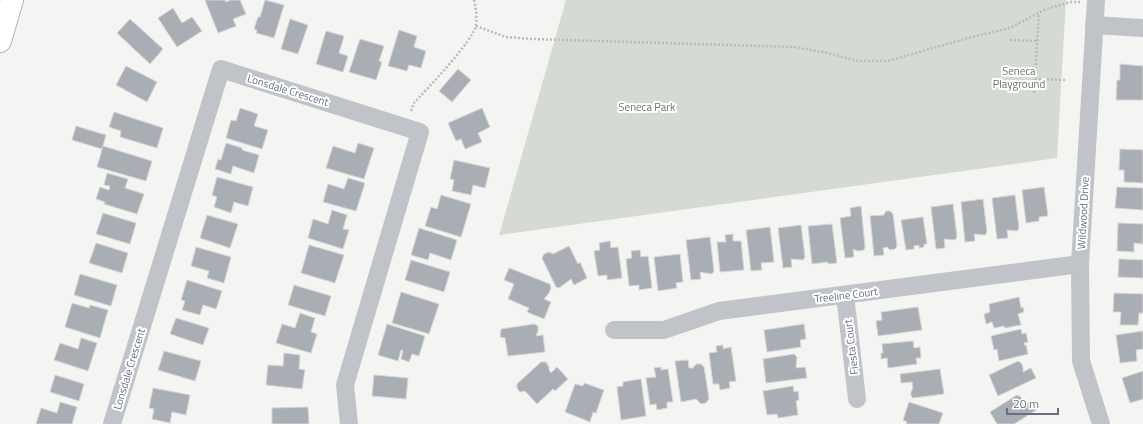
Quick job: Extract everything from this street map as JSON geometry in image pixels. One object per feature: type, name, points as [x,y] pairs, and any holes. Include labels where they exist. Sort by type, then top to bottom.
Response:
[{"type":"highway","points":[[0,41],[12,0]]},
{"type":"street","name":"Wildwood Drive","points":[[1096,0],[1080,264],[1081,361],[1101,424]]},
{"type":"street","points":[[1094,25],[1143,28]]},
{"type":"street","name":"Lonsdale Crescent","points":[[112,424],[221,69],[420,132],[345,385],[349,424]]},
{"type":"street","name":"Treeline Court","points":[[614,330],[664,330],[719,311],[1080,264]]},
{"type":"street","name":"Fiesta Court","points":[[845,295],[857,399]]},
{"type":"path","points":[[414,103],[468,42],[476,26],[474,0]]},
{"type":"path","points":[[476,26],[506,37],[794,47],[828,53],[858,61],[888,61],[968,38],[1010,28],[1046,9],[1071,2]]},
{"type":"path","points":[[1034,93],[1040,13]]},
{"type":"path","points":[[1010,40],[1038,41]]},
{"type":"path","points":[[1035,79],[1067,80]]},
{"type":"green space","name":"Seneca Park","points":[[566,0],[1066,0],[1057,158],[499,235]]},
{"type":"building","points":[[205,0],[225,0],[226,2],[231,0],[240,0],[246,14],[233,19],[236,26],[218,33]]},
{"type":"building","points":[[265,0],[284,5],[274,38],[256,33],[257,30],[254,29],[258,17],[260,17]]},
{"type":"building","points":[[173,8],[182,23],[192,17],[202,31],[177,47],[158,18]]},
{"type":"building","points":[[130,19],[163,49],[150,64],[117,33]]},
{"type":"building","points":[[290,19],[308,25],[298,54],[281,49]]},
{"type":"building","points":[[399,30],[417,36],[414,47],[426,51],[421,68],[409,65],[407,71],[388,66]]},
{"type":"building","points":[[326,31],[344,36],[339,53],[348,56],[343,72],[316,64]]},
{"type":"building","points":[[360,39],[384,46],[379,61],[382,62],[376,80],[349,72]]},
{"type":"building","points":[[1120,64],[1143,66],[1143,100],[1116,100],[1117,80],[1120,80]]},
{"type":"building","points":[[126,66],[157,82],[147,102],[116,85]]},
{"type":"building","points":[[458,69],[471,80],[452,102],[439,91]]},
{"type":"building","points":[[240,108],[258,114],[254,126],[268,130],[262,149],[226,138],[231,120],[236,121]]},
{"type":"building","points":[[482,108],[490,127],[478,133],[482,142],[465,149],[461,139],[456,141],[448,123]]},
{"type":"building","points":[[114,112],[163,128],[157,148],[120,137],[121,131],[109,127]]},
{"type":"building","points":[[76,126],[106,135],[102,149],[72,140]]},
{"type":"building","points":[[226,143],[259,155],[254,173],[233,166],[231,174],[215,169],[218,159],[221,160]]},
{"type":"building","points":[[358,143],[374,148],[364,179],[326,168],[333,146],[355,153]]},
{"type":"building","points":[[103,146],[152,161],[146,181],[97,167]]},
{"type":"building","points":[[1120,149],[1143,150],[1143,183],[1124,182],[1124,170],[1119,170]]},
{"type":"building","points":[[454,160],[490,168],[485,188],[473,185],[471,195],[452,191],[454,180],[450,179]]},
{"type":"building","points":[[107,173],[128,179],[125,188],[144,194],[137,214],[104,204],[105,202],[96,199],[100,187],[109,190],[110,186],[104,185]]},
{"type":"building","points":[[217,177],[253,187],[248,206],[234,202],[231,213],[214,207],[217,197],[212,195]]},
{"type":"building","points":[[348,178],[365,183],[356,211],[323,202],[328,184],[344,189]]},
{"type":"building","points":[[1044,187],[1048,216],[1039,217],[1039,221],[1026,223],[1022,190]]},
{"type":"building","points":[[1117,187],[1143,188],[1143,210],[1115,208]]},
{"type":"building","points":[[441,195],[471,204],[461,237],[425,226],[431,207],[437,209]]},
{"type":"building","points":[[1015,195],[1019,228],[1017,231],[1007,230],[1008,238],[997,239],[992,198]]},
{"type":"building","points":[[983,199],[987,232],[985,235],[974,234],[975,241],[965,242],[961,202]]},
{"type":"building","points":[[953,204],[957,237],[955,240],[944,239],[945,248],[936,249],[931,207]]},
{"type":"building","points":[[861,206],[865,247],[864,250],[858,251],[853,249],[854,257],[845,258],[840,218],[851,216],[850,208]]},
{"type":"building","points":[[332,210],[347,215],[343,229],[349,230],[343,249],[308,238],[313,219],[328,224]]},
{"type":"building","points":[[886,211],[890,211],[893,214],[897,246],[895,249],[890,250],[887,247],[883,248],[884,255],[874,256],[870,216],[884,215]]},
{"type":"building","points":[[103,213],[136,223],[130,244],[96,234]]},
{"type":"building","points":[[207,215],[238,224],[230,248],[200,238]]},
{"type":"building","points":[[923,217],[927,244],[924,244],[924,247],[919,248],[919,245],[914,246],[914,249],[906,250],[901,220]]},
{"type":"building","points":[[1118,223],[1143,224],[1143,244],[1134,243],[1134,252],[1117,251]]},
{"type":"building","points":[[832,224],[837,263],[828,264],[828,262],[812,264],[808,226]]},
{"type":"building","points":[[801,225],[805,257],[803,260],[791,259],[792,267],[783,268],[778,228]]},
{"type":"building","points":[[770,227],[774,262],[761,263],[762,270],[751,271],[746,230]]},
{"type":"building","points":[[419,228],[457,240],[451,260],[430,253],[428,260],[411,255]]},
{"type":"building","points":[[733,234],[733,241],[741,241],[744,270],[720,272],[717,242],[726,242],[725,235]]},
{"type":"building","points":[[710,237],[714,271],[712,274],[700,272],[701,279],[691,280],[686,240]]},
{"type":"building","points":[[610,241],[611,248],[618,247],[622,278],[607,280],[607,275],[598,276],[594,251],[600,250],[599,243]]},
{"type":"building","points":[[96,243],[128,253],[122,273],[89,263]]},
{"type":"building","points":[[309,245],[344,255],[335,283],[301,273]]},
{"type":"building","points":[[569,246],[578,264],[580,262],[587,278],[574,285],[571,279],[559,288],[556,287],[542,258],[544,254],[549,252],[553,254]]},
{"type":"building","points":[[196,247],[231,257],[224,283],[207,278],[209,271],[191,266]]},
{"type":"building","points":[[640,250],[641,257],[648,256],[652,288],[639,290],[639,285],[629,286],[626,259],[632,258],[631,251]]},
{"type":"building","points":[[680,254],[683,282],[676,283],[677,288],[658,291],[654,257]]},
{"type":"building","points":[[1119,259],[1143,260],[1143,278],[1118,277]]},
{"type":"building","points":[[411,260],[450,272],[444,292],[405,280]]},
{"type":"building","points":[[509,268],[550,284],[551,288],[549,293],[544,299],[551,302],[544,319],[527,312],[529,308],[508,299],[514,284],[504,280]]},
{"type":"building","points":[[80,274],[117,285],[111,306],[74,295]]},
{"type":"building","points":[[187,280],[222,291],[216,309],[203,305],[200,315],[182,310],[185,301],[181,300]]},
{"type":"building","points":[[294,285],[331,296],[325,316],[288,305]]},
{"type":"building","points":[[401,292],[439,304],[429,334],[392,323]]},
{"type":"building","points":[[1114,293],[1143,294],[1143,313],[1139,313],[1138,325],[1120,325],[1121,312],[1113,312]]},
{"type":"building","points":[[1019,297],[1021,308],[1023,307],[1024,312],[1018,314],[1021,325],[1005,328],[1004,326],[994,328],[992,322],[986,324],[984,314],[990,312],[989,304]]},
{"type":"building","points":[[72,303],[89,308],[90,305],[108,310],[100,338],[65,327]]},
{"type":"building","points":[[918,307],[922,330],[878,336],[876,321],[882,320],[881,312]]},
{"type":"building","points":[[300,313],[315,318],[311,332],[317,334],[311,353],[276,343],[282,324],[295,328]]},
{"type":"building","points":[[176,318],[209,328],[203,345],[170,334]]},
{"type":"building","points":[[387,324],[425,336],[419,356],[412,354],[409,362],[401,359],[403,351],[401,350],[398,361],[378,355]]},
{"type":"building","points":[[534,324],[538,326],[536,336],[543,335],[545,352],[508,356],[505,338],[500,337],[501,329]]},
{"type":"building","points":[[804,324],[806,339],[800,340],[801,347],[767,352],[764,330]]},
{"type":"building","points":[[1021,329],[1022,334],[1026,333],[1028,342],[1024,343],[1024,345],[1026,345],[1028,354],[999,361],[997,349],[994,350],[991,336]]},
{"type":"building","points":[[1143,331],[1143,349],[1136,350],[1137,361],[1120,363],[1116,335]]},
{"type":"building","points":[[81,338],[97,343],[88,371],[54,360],[60,343],[78,349]]},
{"type":"building","points":[[913,341],[914,348],[920,347],[921,358],[916,358],[917,364],[888,368],[887,358],[881,359],[881,353],[883,353],[882,344]]},
{"type":"building","points":[[723,345],[723,349],[731,347],[736,381],[729,382],[730,388],[720,390],[719,384],[713,384],[709,353],[717,352],[716,346]]},
{"type":"building","points":[[164,351],[201,361],[195,381],[158,370]]},
{"type":"building","points":[[284,353],[300,355],[299,369],[305,370],[302,389],[266,385],[268,365],[283,366]]},
{"type":"building","points":[[794,354],[797,357],[796,368],[805,367],[807,378],[766,383],[763,359]]},
{"type":"building","points":[[688,360],[689,368],[693,368],[696,364],[701,364],[704,367],[709,399],[706,403],[701,404],[696,399],[681,402],[675,361]]},
{"type":"building","points":[[1018,361],[1023,367],[1023,372],[1031,368],[1036,378],[998,396],[989,375]]},
{"type":"building","points":[[541,362],[546,362],[551,373],[557,367],[568,379],[555,391],[553,389],[537,404],[525,391],[520,392],[517,388],[517,384]]},
{"type":"building","points":[[661,367],[661,370],[668,369],[673,402],[667,402],[667,408],[657,410],[656,404],[650,405],[646,378],[656,377],[654,368]]},
{"type":"building","points":[[940,369],[944,394],[913,398],[911,396],[913,388],[912,382],[901,383],[900,374]]},
{"type":"building","points":[[1143,371],[1143,399],[1130,403],[1122,378]]},
{"type":"building","points":[[55,375],[84,384],[79,401],[50,392]]},
{"type":"building","points":[[374,375],[408,378],[406,399],[372,396]]},
{"type":"building","points":[[641,379],[646,416],[621,420],[617,387],[623,386],[623,382]]},
{"type":"building","points":[[584,383],[604,390],[596,413],[593,412],[590,422],[565,412],[575,384],[583,386]]},
{"type":"building","points":[[793,386],[794,392],[798,391],[799,400],[796,401],[798,415],[778,418],[777,414],[767,415],[763,391]]},
{"type":"building","points":[[153,388],[190,395],[186,415],[172,412],[170,423],[152,419],[154,409],[149,408]]},
{"type":"building","points":[[1017,395],[1021,397],[1023,405],[1032,400],[1038,409],[1014,424],[997,424],[990,412]]},
{"type":"building","points":[[60,402],[77,407],[72,424],[36,424],[41,408],[57,413]]},
{"type":"building","points":[[909,402],[943,413],[939,424],[906,424],[907,422],[903,420]]},
{"type":"building","points":[[308,407],[309,424],[272,424],[272,408]]},
{"type":"park label","name":"Seneca Playground","points":[[1019,77]]}]
